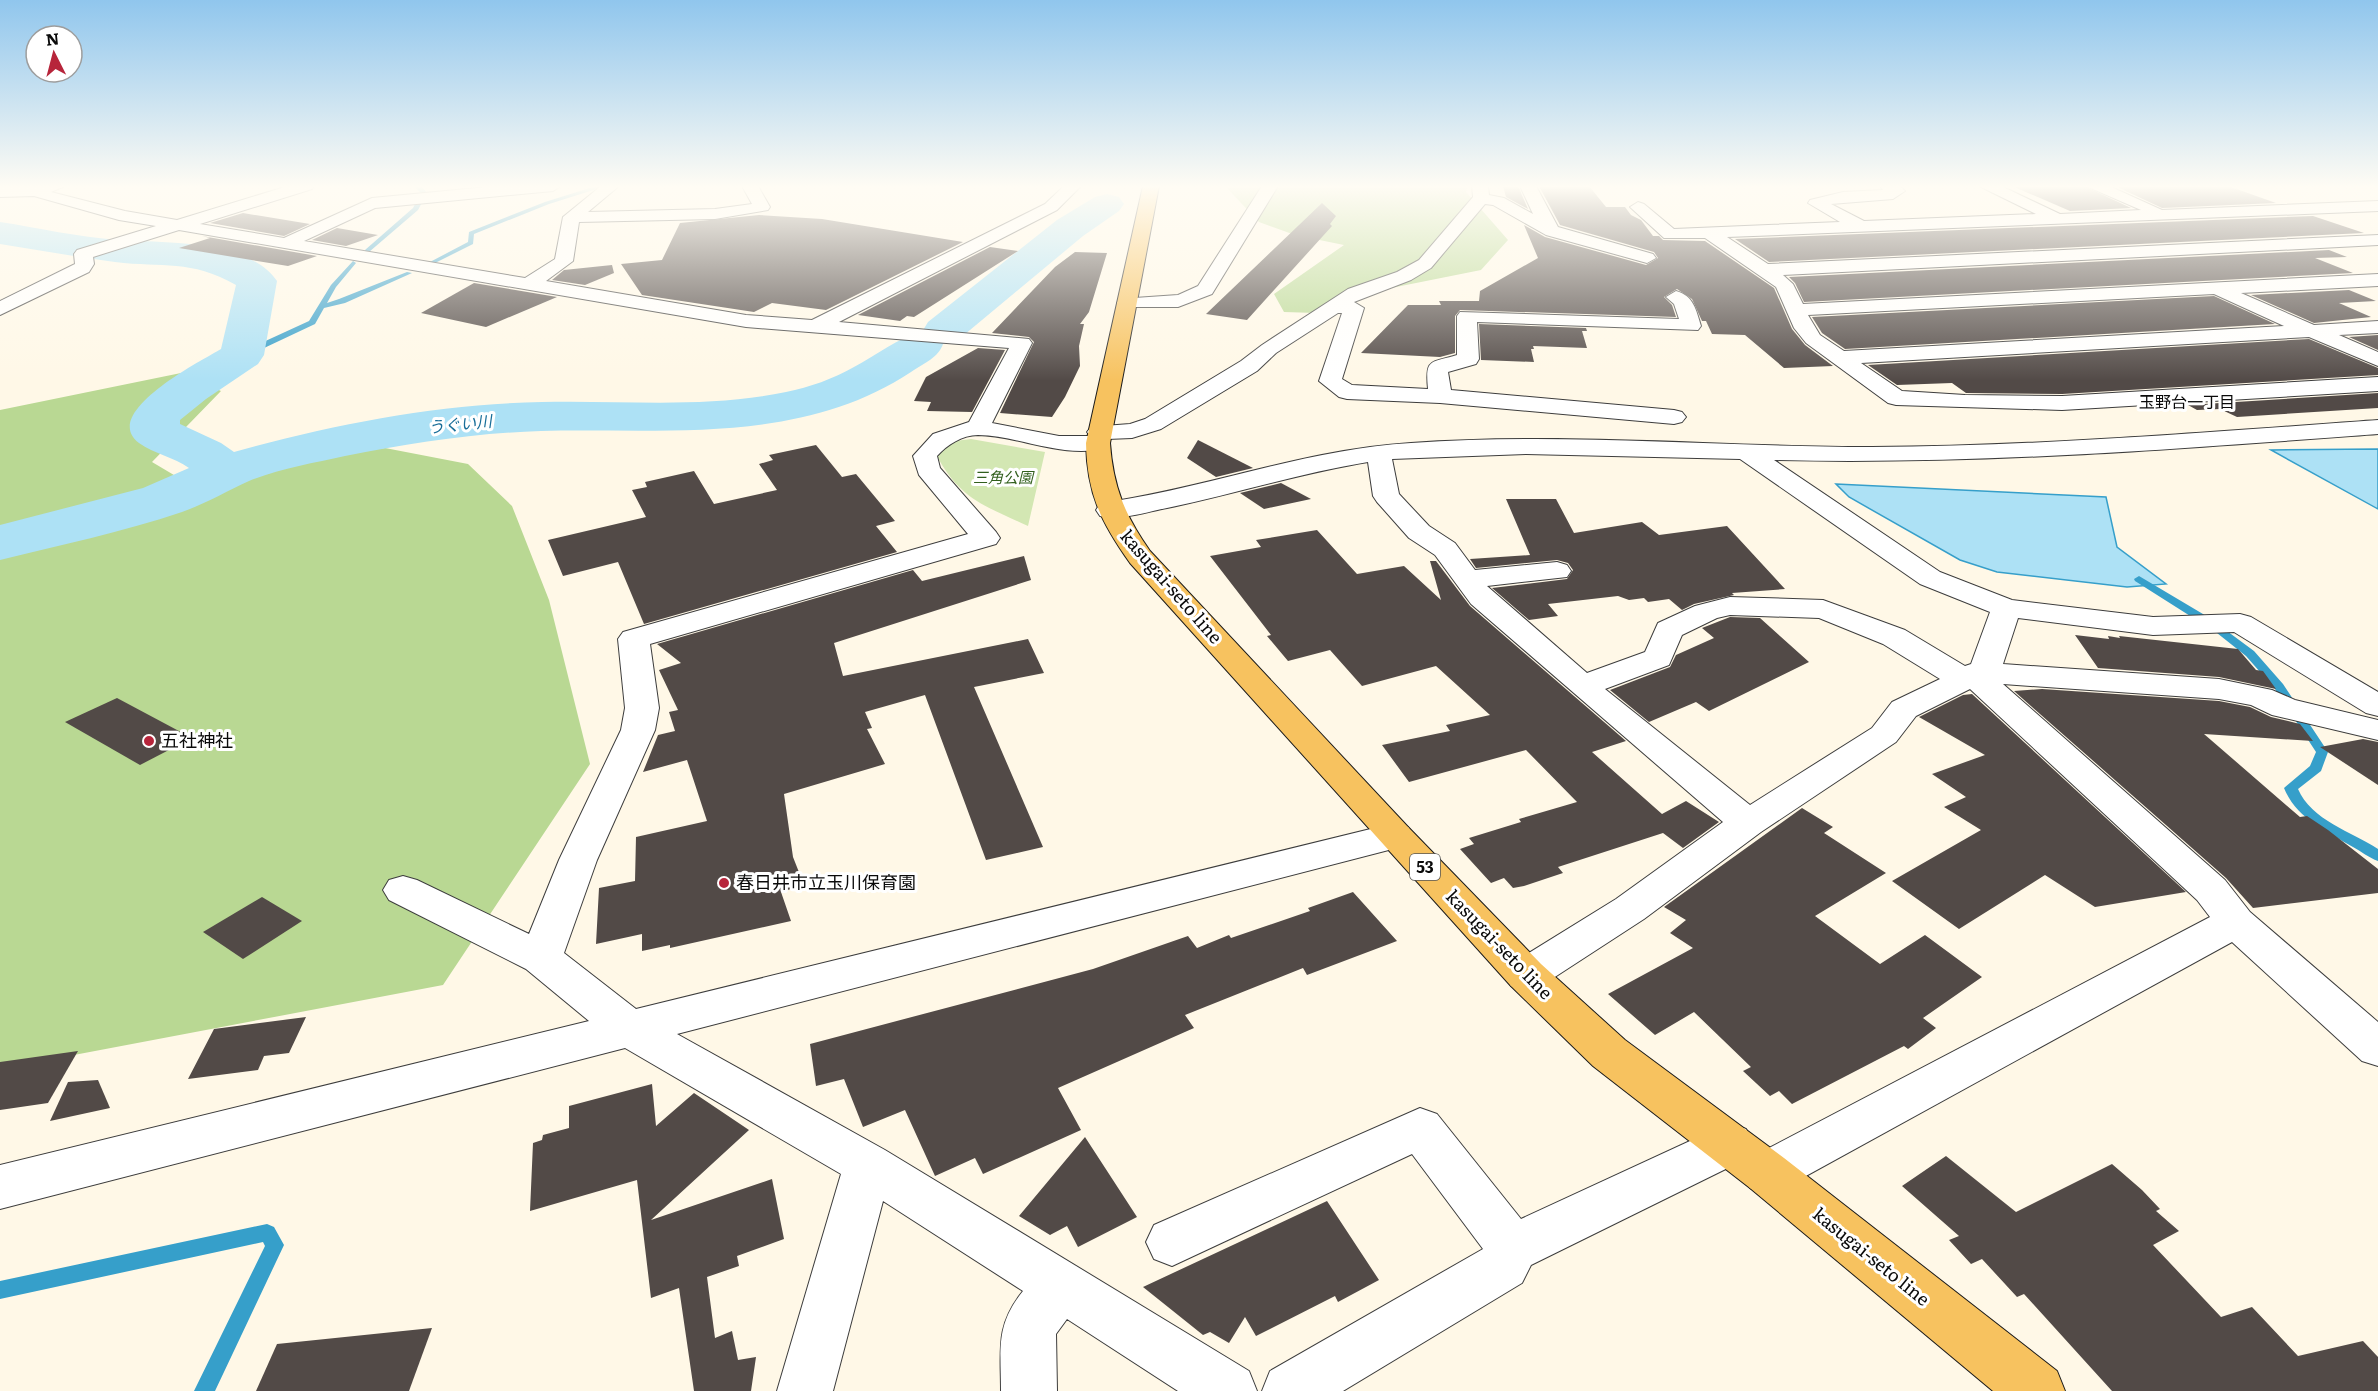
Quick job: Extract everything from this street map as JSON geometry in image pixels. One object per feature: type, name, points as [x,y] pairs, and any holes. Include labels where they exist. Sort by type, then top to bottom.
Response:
[{"type":"main road","name":"kasugai-seto line","points":[[1138,251],[1099,438],[1099,475],[1109,510],[1140,557],[1395,836],[1526,975],[1609,1053],[1767,1173],[2037,1391]]},
{"type":"street","points":[[0,309],[81,268],[85,264],[82,254],[92,251]]},
{"type":"street","points":[[333,251],[746,321],[1022,343],[978,428]]},
{"type":"street","points":[[529,284],[564,261],[566,251]]},
{"type":"street","points":[[814,327],[964,251]]},
{"type":"street","points":[[1127,303],[1171,301],[1195,297],[1205,290],[1229,251]]},
{"type":"street","points":[[540,958],[578,860],[638,730],[642,708],[634,639],[986,538],[928,470],[925,456],[935,442],[961,429],[978,428],[1059,443],[1099,438],[1153,424],[1249,366],[1269,349],[1355,293],[1404,276],[1425,264],[1435,251]]},
{"type":"street","points":[[1622,251],[1647,258]]},
{"type":"street","points":[[1737,251],[1784,284],[1804,328],[1814,339],[1896,398],[1965,402],[2062,402],[2378,384]]},
{"type":"street","points":[[1766,270],[2156,251]]},
{"type":"street","points":[[2134,252],[2378,360]]},
{"type":"street","points":[[1797,310],[2378,280]]},
{"type":"street","points":[[1440,396],[1437,368],[1468,359],[1467,316],[1691,326],[1683,301],[1676,297]]},
{"type":"street","points":[[1335,307],[1354,308],[1330,381],[1347,392],[1440,396],[1674,417]]},
{"type":"street","points":[[1841,358],[2378,327]]},
{"type":"street","points":[[1109,510],[1158,504],[1289,468],[1379,453],[1489,448],[1748,454],[2020,452],[2378,427]]},
{"type":"street","points":[[1379,453],[1386,496],[1419,532],[1445,549],[1481,598],[1582,686],[1748,823]]},
{"type":"street","points":[[1748,454],[1930,578],[2006,608],[2153,626],[2240,623],[2378,706]]},
{"type":"street","points":[[1469,579],[1557,571]]},
{"type":"street","points":[[1582,686],[1658,658],[1669,630],[1706,612],[1730,606],[1823,609],[1894,637],[1975,675],[2211,890],[2236,922],[2378,1048]]},
{"type":"street","points":[[1975,675],[2006,608]]},
{"type":"street","points":[[1526,975],[1630,909],[1748,823],[1884,735],[1904,709],[1975,675],[2000,674],[2219,689],[2260,696],[2284,708],[2362,729],[2378,730]]},
{"type":"street","points":[[0,1187],[1395,836]]},
{"type":"street","points":[[403,890],[540,958],[628,1028],[868,1165],[1229,1391]]},
{"type":"street","points":[[1767,1173],[2236,922]]},
{"type":"street","points":[[1172,1242],[1420,1128],[1513,1248]]},
{"type":"street","points":[[1290,1391],[1503,1266],[1513,1248],[1729,1144]]},
{"type":"street","points":[[805,1391],[868,1165]]},
{"type":"street","points":[[1029,1391],[1029,1326],[1059,1285]]},
{"type":"green space","points":[[1336,251],[1498,251],[1481,270],[1371,292],[1317,313],[1284,312],[1274,294]]},
{"type":"green space","points":[[181,373],[221,391],[152,462],[179,478],[220,477],[281,462],[385,448],[468,464],[512,506],[549,600],[590,764],[443,985],[0,1069],[0,410]]},
{"type":"green space","name":"三角公園","points":[[971,439],[1045,452],[1028,526],[975,499],[954,481],[945,469],[936,454],[947,442]]},
{"type":"water","points":[[2378,449],[2378,509],[2271,450]]},
{"type":"water","points":[[1836,484],[2106,497],[2117,547],[2166,584],[2127,587],[1997,572],[1960,560],[1849,497]]},
{"type":"building","points":[[197,251],[288,251],[317,256],[288,266]]},
{"type":"building","points":[[666,251],[945,251],[826,310],[772,303],[754,312],[642,295],[621,264],[662,260]]},
{"type":"building","points":[[982,251],[1018,251],[914,317],[907,316],[900,321],[858,315]]},
{"type":"building","points":[[1272,251],[1309,251],[1247,320],[1206,314]]},
{"type":"building","points":[[1535,251],[1595,251],[1646,265],[1658,258],[1650,251],[1720,251],[1774,288],[1792,329],[1805,345],[1833,366],[1784,368],[1745,335],[1712,334],[1706,321],[1702,321],[1692,299],[1677,289],[1664,297],[1672,305],[1676,317],[1460,310],[1455,316],[1455,353],[1440,357],[1361,353],[1408,305],[1441,305],[1439,301],[1479,301],[1480,291],[1538,258]]},
{"type":"building","points":[[1753,251],[1996,251],[1769,262]]},
{"type":"building","points":[[2311,251],[2331,251],[2347,257],[2315,258],[2353,273],[1804,302],[1795,283],[1789,277]]},
{"type":"building","points":[[1075,252],[1107,253],[1089,312],[1080,324],[1084,324],[1079,346],[1080,366],[1052,417],[1000,413],[1034,342],[1029,337],[992,333],[1055,267]]},
{"type":"building","points":[[612,265],[614,273],[585,285],[552,280],[564,270]]},
{"type":"building","points":[[474,283],[557,297],[486,327],[421,313]]},
{"type":"building","points":[[2349,290],[2376,301],[2339,303],[2371,317],[2314,323],[2251,295]]},
{"type":"building","points":[[2214,296],[2275,324],[1845,349],[1822,333],[1812,317]]},
{"type":"building","points":[[1479,324],[1586,328],[1587,331],[1582,331],[1587,348],[1533,346],[1534,349],[1531,349],[1534,362],[1481,360]]},
{"type":"building","points":[[2378,335],[2378,350],[2349,337]]},
{"type":"building","points":[[2309,339],[2378,368],[2378,375],[2062,394],[1966,393],[1952,383],[1897,385],[1868,365]]},
{"type":"building","points":[[978,348],[1005,350],[972,412],[927,411],[931,402],[914,401],[926,377]]},
{"type":"building","points":[[2378,393],[2378,408],[2237,417],[2220,409],[2197,410],[2188,405]]},
{"type":"building","points":[[1198,440],[1253,468],[1216,477],[1187,458]]},
{"type":"building","points":[[816,445],[842,477],[856,474],[895,521],[876,526],[897,552],[644,624],[618,562],[563,576],[548,540],[646,517],[632,490],[647,487],[645,482],[694,471],[714,504],[777,490],[759,464],[773,460],[769,455]]},
{"type":"building","points":[[1281,483],[1311,499],[1264,509],[1240,493]]},
{"type":"building","points":[[1506,499],[1556,499],[1574,533],[1642,522],[1659,535],[1727,526],[1785,589],[1732,593],[1734,595],[1694,604],[1682,610],[1669,599],[1648,602],[1644,598],[1629,600],[1618,596],[1548,604],[1558,616],[1529,620],[1492,588],[1567,579],[1573,570],[1568,563],[1557,560],[1476,568],[1470,559],[1530,555]]},
{"type":"building","points":[[1317,530],[1357,574],[1404,566],[1441,600],[1430,561],[1436,561],[1470,606],[1626,741],[1592,752],[1662,814],[1686,801],[1719,822],[1683,848],[1663,833],[1558,867],[1563,873],[1524,886],[1513,888],[1504,878],[1491,883],[1460,849],[1474,844],[1469,838],[1521,822],[1519,819],[1577,802],[1526,750],[1409,782],[1382,745],[1450,731],[1446,725],[1490,715],[1436,666],[1362,686],[1330,650],[1288,661],[1267,636],[1271,635],[1210,556],[1261,547],[1256,540]]},
{"type":"building","points":[[1024,556],[1031,580],[834,643],[843,676],[1028,639],[1044,673],[974,687],[1043,847],[986,860],[925,695],[865,712],[872,728],[867,729],[885,764],[784,794],[793,857],[804,885],[781,892],[791,921],[670,948],[670,945],[642,951],[642,934],[596,944],[599,888],[635,881],[636,837],[707,821],[687,760],[643,772],[658,735],[675,731],[669,712],[678,710],[659,670],[681,663],[657,644],[913,570],[922,581]]},
{"type":"building","points":[[1730,617],[1760,618],[1809,662],[1709,711],[1696,702],[1649,722],[1610,690],[1670,667],[1676,655],[1714,638],[1702,628]]},
{"type":"building","points":[[2075,635],[2109,639],[2108,636],[2120,638],[2119,636],[2238,649],[2256,670],[2263,671],[2276,689],[2219,677],[2098,668]]},
{"type":"building","points":[[2042,689],[2219,701],[2250,707],[2271,717],[2300,724],[2313,741],[2204,734],[2300,817],[2307,816],[2328,830],[2378,869],[2378,893],[2253,908],[2226,878],[2014,691]]},
{"type":"building","points":[[1972,694],[2186,892],[2095,907],[2045,875],[1959,929],[1892,881],[1981,830],[1944,807],[1966,797],[1932,774],[1985,755],[1919,717],[1963,695]]},
{"type":"building","points":[[117,698],[192,738],[140,765],[65,722]]},
{"type":"building","points":[[2363,739],[2378,742],[2378,785],[2320,747]]},
{"type":"building","points":[[1802,808],[1833,827],[1824,833],[1886,873],[1815,916],[1880,964],[1925,935],[1982,977],[1923,1018],[1936,1028],[1908,1049],[1904,1046],[1792,1104],[1779,1091],[1770,1096],[1743,1071],[1751,1067],[1694,1012],[1655,1035],[1608,994],[1693,948],[1670,933],[1686,920],[1664,907]]},
{"type":"building","points":[[1353,892],[1397,941],[1307,975],[1303,968],[1185,1015],[1194,1028],[1058,1088],[1081,1130],[983,1174],[975,1158],[935,1176],[905,1110],[863,1127],[844,1079],[816,1086],[810,1044],[1093,969],[1188,936],[1197,948],[1229,935],[1231,938],[1310,911],[1308,908]]},
{"type":"building","points":[[262,897],[302,921],[243,959],[203,932]]},
{"type":"building","points":[[306,1017],[289,1053],[264,1056],[258,1070],[188,1079],[214,1029]]},
{"type":"building","points":[[78,1051],[48,1103],[0,1110],[0,1062]]},
{"type":"building","points":[[98,1080],[110,1108],[50,1121],[68,1082]]},
{"type":"building","points":[[652,1084],[656,1126],[694,1093],[749,1130],[651,1220],[772,1179],[784,1239],[737,1256],[739,1266],[707,1277],[715,1338],[732,1331],[738,1360],[756,1357],[751,1391],[694,1391],[679,1288],[651,1298],[637,1180],[530,1211],[533,1143],[542,1140],[543,1135],[569,1128],[569,1106]]},
{"type":"building","points":[[1085,1137],[1137,1217],[1078,1247],[1067,1226],[1050,1235],[1019,1216]]},
{"type":"building","points":[[1946,1156],[2016,1212],[2112,1164],[2142,1190],[2160,1209],[2156,1211],[2179,1231],[2153,1245],[2221,1317],[2252,1307],[2298,1356],[2363,1341],[2378,1357],[2378,1391],[2112,1391],[2024,1294],[2017,1297],[1982,1259],[1971,1264],[1949,1240],[1959,1236],[1902,1186]]},
{"type":"building","points":[[1327,1201],[1379,1280],[1338,1302],[1335,1296],[1256,1336],[1245,1317],[1229,1343],[1210,1332],[1203,1335],[1143,1287]]},
{"type":"building","points":[[432,1328],[409,1391],[256,1391],[277,1344]]},
{"type":"waterway","points":[[116,251],[181,253],[227,264],[257,281],[242,355],[189,389],[155,416],[156,432],[203,454],[227,471]]},
{"type":"waterway","points":[[433,262],[455,251]]},
{"type":"waterway","name":"うぐい川","points":[[943,331],[1042,251]]},
{"type":"waterway","points":[[242,355],[312,322],[333,286],[353,263]]},
{"type":"waterway","points":[[322,306],[342,301],[409,273]]},
{"type":"waterway","name":"うぐい川","points":[[227,471],[335,443],[493,418],[692,417],[791,406],[850,388],[922,345]]},
{"type":"waterway","name":"うぐい川","points":[[0,543],[162,500],[227,471]]},
{"type":"waterway","points":[[2139,579],[2236,642],[2271,676],[2322,752],[2316,768],[2291,788],[2295,798],[2315,817],[2378,856]]},
{"type":"waterway","points":[[0,1290],[267,1233],[275,1245],[204,1391]]},
{"type":"place","name":"五社神社","points":[[149,741]]},
{"type":"place","name":"春日井市立玉川保育園","points":[[724,883]]},
{"type":"district","name":"玉野台一丁目","points":[[2187,402]]}]
